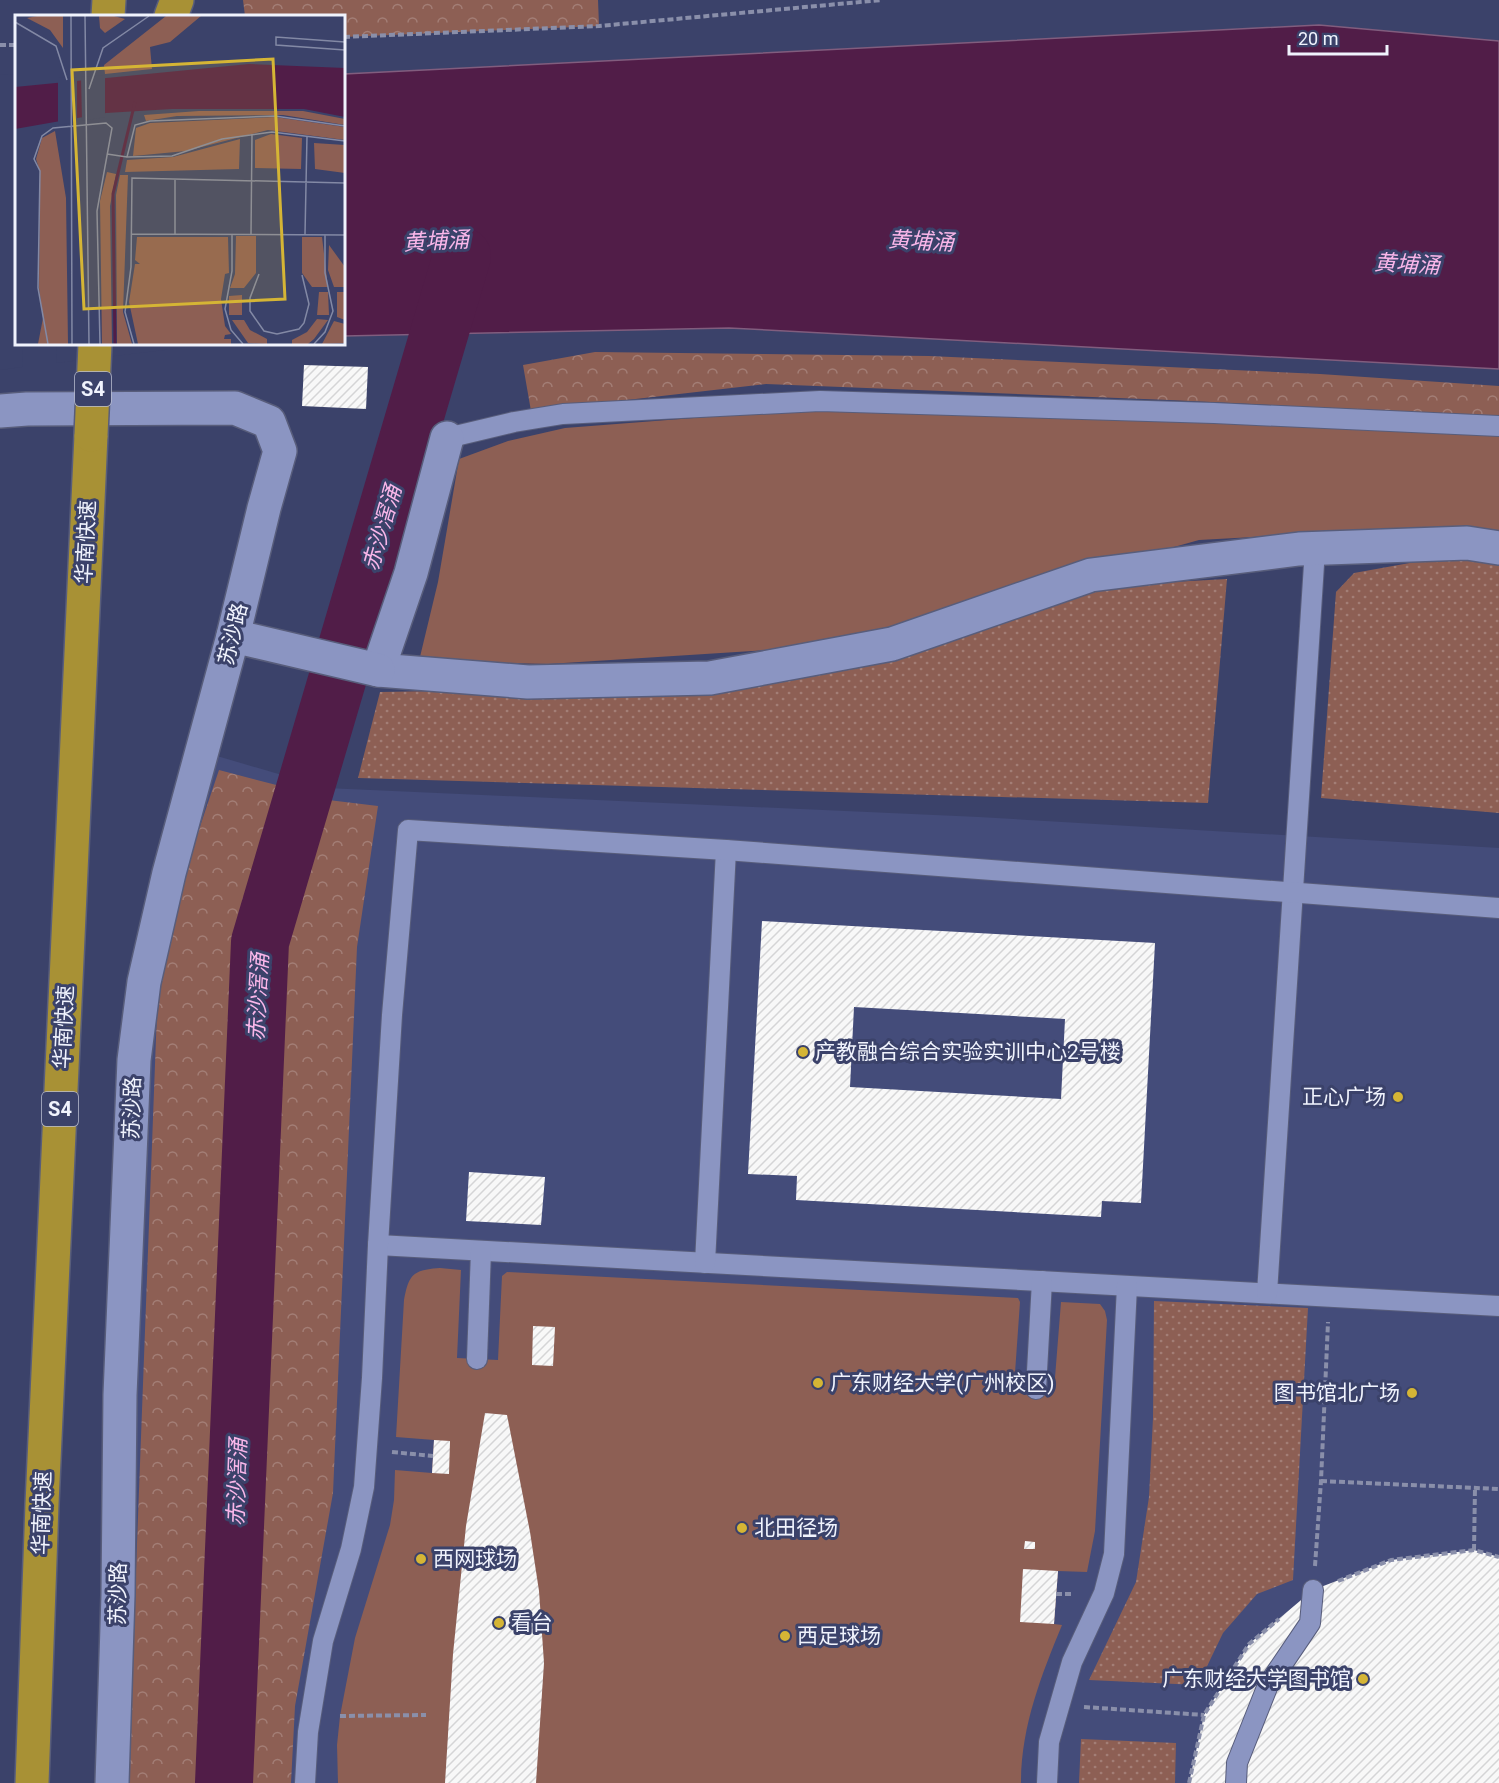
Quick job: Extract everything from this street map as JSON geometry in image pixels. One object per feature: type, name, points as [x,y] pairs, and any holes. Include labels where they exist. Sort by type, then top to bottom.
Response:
[{"type":"highway","name":"华南快速","points":[[32,1783],[95,345]]},
{"type":"street","name":"苏沙路","points":[[0,411],[235,408],[269,422],[280,452],[167,884],[144,982],[134,1060],[120,1395],[118,1595],[112,1783]]},
{"type":"street","points":[[378,670],[411,573],[447,438]]},
{"type":"street","points":[[233,636],[378,670],[528,682],[710,678],[892,644],[1091,574],[1299,549],[1467,543],[1499,548]]},
{"type":"lane","points":[[447,438],[514,422],[563,414],[820,401],[1202,412],[1499,426]]},
{"type":"lane","points":[[1267,1293],[1315,549]]},
{"type":"lane","points":[[305,1783],[308,1732],[323,1641],[351,1549],[364,1487],[392,1015],[408,830],[726,849],[1499,908]]},
{"type":"lane","points":[[705,1263],[726,849]]},
{"type":"lane","points":[[378,1245],[1499,1306]]},
{"type":"lane","points":[[477,1359],[481,1251]]},
{"type":"lane","points":[[1036,1389],[1042,1281]]},
{"type":"lane","points":[[1047,1783],[1049,1742],[1072,1662],[1104,1593],[1114,1554],[1127,1286]]},
{"type":"lane","points":[[1236,1783],[1237,1763],[1268,1685],[1310,1623],[1313,1590]]},
{"type":"path","points":[[345,37],[599,26],[882,0]]},
{"type":"path","points":[[1313,1590],[1321,1481],[1329,1297]]},
{"type":"path","points":[[392,1452],[433,1456]]},
{"type":"path","points":[[1321,1481],[1499,1489]]},
{"type":"path","points":[[1475,1488],[1474,1550],[1499,1557]]},
{"type":"path","points":[[1060,1706],[1204,1715]]},
{"type":"path","points":[[340,1716],[426,1715]]},
{"type":"shaded area","name":"广东财经大学(广州校区)","points":[[217,756],[326,788],[979,817],[1499,848],[1499,1783],[122,1783],[151,982]]},
{"type":"green space","points":[[243,0],[598,0],[599,26],[345,37],[345,15],[245,15]]},
{"type":"green space","points":[[595,352],[929,356],[1320,374],[1499,386],[1499,416],[766,384],[531,411],[523,365]]},
{"type":"green space","points":[[823,408],[1499,433],[1499,538],[1438,527],[1199,540],[817,647],[548,664],[419,661],[438,582],[459,459],[508,441],[565,428]]},
{"type":"green space","points":[[1454,555],[1499,561],[1499,813],[1321,798],[1336,592],[1354,573]]},
{"type":"green space","points":[[1227,579],[1208,803],[358,778],[380,692],[719,686],[1099,586]]},
{"type":"green space","points":[[219,770],[288,788],[250,927],[235,1024],[202,1783],[128,1783],[158,985],[183,877]]},
{"type":"green space","points":[[320,799],[378,806],[357,947],[333,1493],[295,1706],[291,1783],[242,1783],[284,951]]},
{"type":"green space","name":"北田径场","points":[[440,1268],[461,1270],[457,1358],[498,1360],[502,1276],[507,1272],[1018,1298],[1020,1302],[1014,1387],[1054,1390],[1061,1302],[1100,1304],[1107,1320],[1095,1531],[1087,1572],[1058,1571],[1054,1624],[1062,1625],[1028,1722],[1021,1783],[338,1783],[337,1745],[340,1716],[355,1638],[390,1525],[395,1470],[432,1473],[434,1440],[396,1437],[406,1291],[410,1279],[418,1272]]},
{"type":"green space","points":[[1154,1301],[1308,1308],[1293,1580],[1257,1594],[1223,1633],[1198,1685],[1089,1680],[1136,1582],[1149,1497],[1153,1418]]},
{"type":"green space","points":[[1081,1739],[1176,1743],[1175,1783],[1079,1783]]},
{"type":"water","name":"黄埔涌","points":[[1319,25],[1499,41],[1499,369],[729,328],[345,336],[345,74]]},
{"type":"pier","points":[[15,74],[15,345],[23,345],[22,367],[0,370],[0,75]]},
{"type":"pier","points":[[57,345],[200,345],[198,346],[56,363]]},
{"type":"building","points":[[304,365],[368,367],[366,409],[302,406]]},
{"type":"building","name":"产教融合综合实验实训中心2号楼","points":[[762,921],[1155,943],[1141,1203],[1102,1201],[1101,1217],[796,1200],[797,1176],[748,1174]],"holes":[[[854,1007],[1065,1019],[1061,1099],[850,1087]]]},
{"type":"building","points":[[469,1172],[545,1177],[541,1225],[466,1221]]},
{"type":"building","points":[[533,1326],[555,1327],[553,1366],[532,1365]]},
{"type":"building","name":"看台","points":[[485,1413],[507,1415],[539,1591],[544,1663],[536,1783],[445,1783],[453,1654],[466,1526]]},
{"type":"building","points":[[434,1440],[450,1441],[449,1474],[432,1473]]},
{"type":"building","points":[[1025,1541],[1035,1542],[1035,1549],[1024,1549]]},
{"type":"building","name":"广东财经大学图书馆","points":[[1474,1550],[1499,1557],[1499,1783],[1189,1783],[1204,1715],[1249,1644],[1313,1590],[1391,1560]]},
{"type":"building","points":[[1023,1569],[1058,1571],[1054,1624],[1020,1622]]},
{"type":"waterway","name":"赤沙滘涌","points":[[224,1783],[260,942],[462,256]]},
{"type":"place","name":"产教融合综合实验实训中心2号楼","points":[[803,1052]]},
{"type":"place","name":"正心广场","points":[[1398,1097]]},
{"type":"place","name":"广东财经大学(广州校区)","points":[[818,1383]]},
{"type":"place","name":"图书馆北广场","points":[[1412,1393]]},
{"type":"place","name":"北田径场","points":[[742,1528]]},
{"type":"place","name":"西网球场","points":[[421,1559]]},
{"type":"place","name":"看台","points":[[499,1623]]},
{"type":"place","name":"西足球场","points":[[785,1636]]},
{"type":"place","name":"广东财经大学图书馆","points":[[1363,1679]]}]
